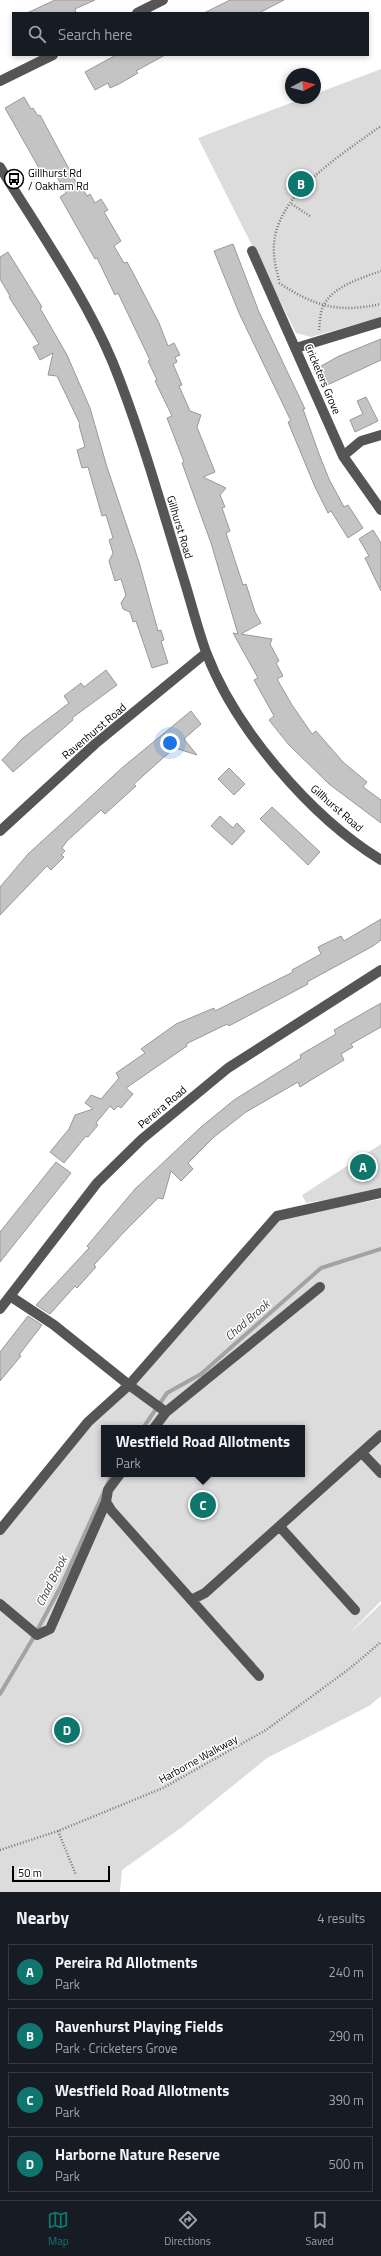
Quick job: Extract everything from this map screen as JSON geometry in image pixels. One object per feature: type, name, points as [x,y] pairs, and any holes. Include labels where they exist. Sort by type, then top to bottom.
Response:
[{"type":"street","points":[[139,12],[162,0]]},
{"type":"street","points":[[0,81],[51,56]]},
{"type":"street","name":"Gillhurst Road","points":[[0,167],[78,297],[112,362],[135,423],[206,653],[238,717],[277,767],[300,792],[338,827],[381,860]]},
{"type":"street","name":"Cricketers Grove","points":[[252,251],[343,456],[381,510]]},
{"type":"street","points":[[296,348],[381,322]]},
{"type":"street","points":[[343,456],[361,441],[381,435]]},
{"type":"street","name":"Ravenhurst Road","points":[[2,828],[95,744],[206,653]]},
{"type":"street","points":[[0,816],[2,828]]},
{"type":"street","name":"Pereira Road","points":[[0,1309],[98,1183],[142,1139],[228,1068],[381,970]]},
{"type":"street","points":[[0,1530],[88,1422],[129,1385],[277,1216],[381,1193]]},
{"type":"street","points":[[155,1425],[161,1408],[320,1287]]},
{"type":"street","points":[[10,1296],[54,1325],[129,1385],[161,1408]]},
{"type":"street","points":[[191,1600],[205,1593],[381,1435]]},
{"type":"street","points":[[362,1453],[381,1473]]},
{"type":"street","points":[[0,1604],[35,1634],[50,1629],[106,1502],[108,1490],[118,1477]]},
{"type":"street","points":[[106,1502],[259,1676]]},
{"type":"street","points":[[280,1527],[355,1610]]},
{"type":"path","points":[[281,289],[273,261],[273,240],[284,212],[290,203],[320,171],[381,126]]},
{"type":"path","points":[[290,203],[310,216]]},
{"type":"path","points":[[322,340],[319,330],[323,306],[331,296],[346,285],[381,271]]},
{"type":"path","points":[[280,283],[306,299],[323,306],[354,307],[381,304]]},
{"type":"path","name":"Harborne Walkway","points":[[0,1850],[58,1832],[162,1788],[266,1730],[349,1669],[381,1642]]},
{"type":"path","points":[[58,1832],[76,1875]]},
{"type":"shaded area","points":[[381,69],[381,317],[311,337],[296,333],[198,138],[288,104],[321,104],[321,92]]},
{"type":"shaded area","points":[[381,1144],[381,1191],[306,1203],[302,1195]]},
{"type":"shaded area","points":[[381,1199],[381,1601],[346,1637],[381,1604],[381,1696],[369,1706],[267,1758],[182,1827],[122,1870],[120,1892],[0,1892],[0,1534],[89,1427],[134,1387],[279,1218]]},
{"type":"building","points":[[55,0],[95,0],[75,9],[76,12],[29,12]]},
{"type":"building","points":[[230,0],[284,0],[261,12],[206,12]]},
{"type":"building","points":[[114,56],[163,56],[136,71],[138,73],[110,88],[108,83],[95,90],[85,72]]},
{"type":"building","points":[[24,97],[31,109],[33,108],[38,116],[40,115],[76,182],[78,181],[87,196],[90,194],[95,203],[101,199],[108,210],[104,212],[121,241],[114,246],[124,263],[127,262],[132,271],[159,323],[168,346],[174,343],[180,355],[175,357],[177,362],[173,364],[182,385],[179,386],[190,411],[201,415],[197,427],[215,472],[203,477],[226,488],[220,495],[225,507],[222,508],[230,531],[226,533],[243,585],[246,584],[255,612],[261,623],[241,634],[272,639],[270,644],[279,661],[276,663],[283,676],[277,679],[292,705],[312,734],[316,731],[343,762],[367,782],[363,787],[381,800],[381,823],[329,784],[289,745],[269,720],[274,716],[254,680],[258,678],[233,633],[238,634],[211,543],[182,463],[184,462],[167,418],[172,416],[155,381],[157,380],[148,361],[150,360],[118,293],[115,295],[97,258],[95,259],[60,197],[66,193],[53,170],[43,175],[5,108]]},
{"type":"building","points":[[233,244],[259,312],[305,409],[303,409],[329,479],[344,507],[348,505],[363,528],[348,538],[331,511],[328,513],[315,487],[288,422],[291,421],[239,313],[214,251]]},
{"type":"building","points":[[8,252],[42,307],[40,308],[67,355],[90,408],[107,467],[139,562],[158,631],[161,630],[164,640],[161,641],[168,663],[152,668],[136,621],[133,622],[130,612],[123,609],[121,603],[126,595],[121,579],[115,581],[109,561],[113,553],[109,540],[113,538],[106,515],[102,516],[88,467],[82,468],[77,450],[85,447],[80,424],[57,376],[48,375],[53,353],[40,360],[33,347],[39,344],[9,297],[10,296],[0,279],[0,257]]},
{"type":"building","points":[[381,339],[381,360],[323,387],[314,370],[339,356]]},
{"type":"building","points":[[366,397],[378,421],[355,432],[350,420],[363,414],[357,401]]},
{"type":"building","points":[[373,530],[381,543],[381,591],[365,558],[369,556],[359,539]]},
{"type":"building","points":[[106,670],[117,685],[72,718],[73,720],[13,772],[2,760],[23,738],[69,703],[64,696],[81,683],[84,687]]},
{"type":"building","points":[[191,711],[201,724],[184,739],[197,755],[175,748],[134,784],[136,786],[105,814],[101,810],[67,841],[62,848],[65,851],[61,855],[64,857],[51,870],[47,866],[0,915],[0,887],[28,854],[123,767]]},
{"type":"building","points":[[229,768],[245,784],[234,795],[218,779]]},
{"type":"building","points":[[272,807],[320,852],[308,865],[260,819]]},
{"type":"building","points":[[220,816],[233,828],[237,823],[245,831],[232,845],[211,826]]},
{"type":"building","points":[[381,919],[381,940],[373,946],[307,982],[308,984],[229,1026],[228,1024],[223,1026],[186,1044],[187,1046],[126,1088],[133,1094],[121,1108],[118,1106],[114,1110],[110,1106],[96,1123],[98,1125],[88,1137],[86,1136],[64,1163],[50,1152],[69,1129],[75,1115],[93,1109],[85,1103],[91,1095],[101,1099],[119,1078],[116,1073],[145,1053],[141,1049],[176,1024],[214,1008],[215,1011],[293,972],[292,970],[321,954],[318,947],[341,936],[344,941]]},
{"type":"building","points":[[381,1003],[381,1027],[351,1044],[353,1047],[341,1054],[344,1060],[300,1087],[298,1082],[246,1112],[214,1137],[188,1163],[193,1169],[181,1181],[171,1171],[163,1199],[158,1198],[125,1231],[94,1265],[96,1267],[77,1288],[75,1286],[50,1314],[36,1305],[89,1248],[87,1246],[135,1189],[201,1127],[234,1100],[301,1058],[300,1055],[336,1034],[334,1030]]},
{"type":"building","points":[[56,1162],[71,1173],[0,1262],[0,1232]]},
{"type":"building","points":[[28,1316],[42,1325],[19,1355],[21,1356],[0,1381],[0,1352]]},
{"type":"waterway","name":"Chad Brook","points":[[145,1425],[167,1393],[201,1374],[321,1268],[381,1249]]},
{"type":"waterway","name":"Chad Brook","points":[[0,1694],[32,1640],[61,1586],[111,1477]]},
{"type":"place","name":"Gillhurst Rd / Oakham Rd","points":[[14,179]]},
{"type":"place","name":"Ravenhurst Playing Fields","points":[[301,184]]},
{"type":"place","name":"Pereira Rd Allotments","points":[[363,1167]]},
{"type":"place","name":"Westfield Road Allotments","points":[[203,1505]]},
{"type":"place","name":"Harborne Nature Reserve","points":[[67,1730]]}]
